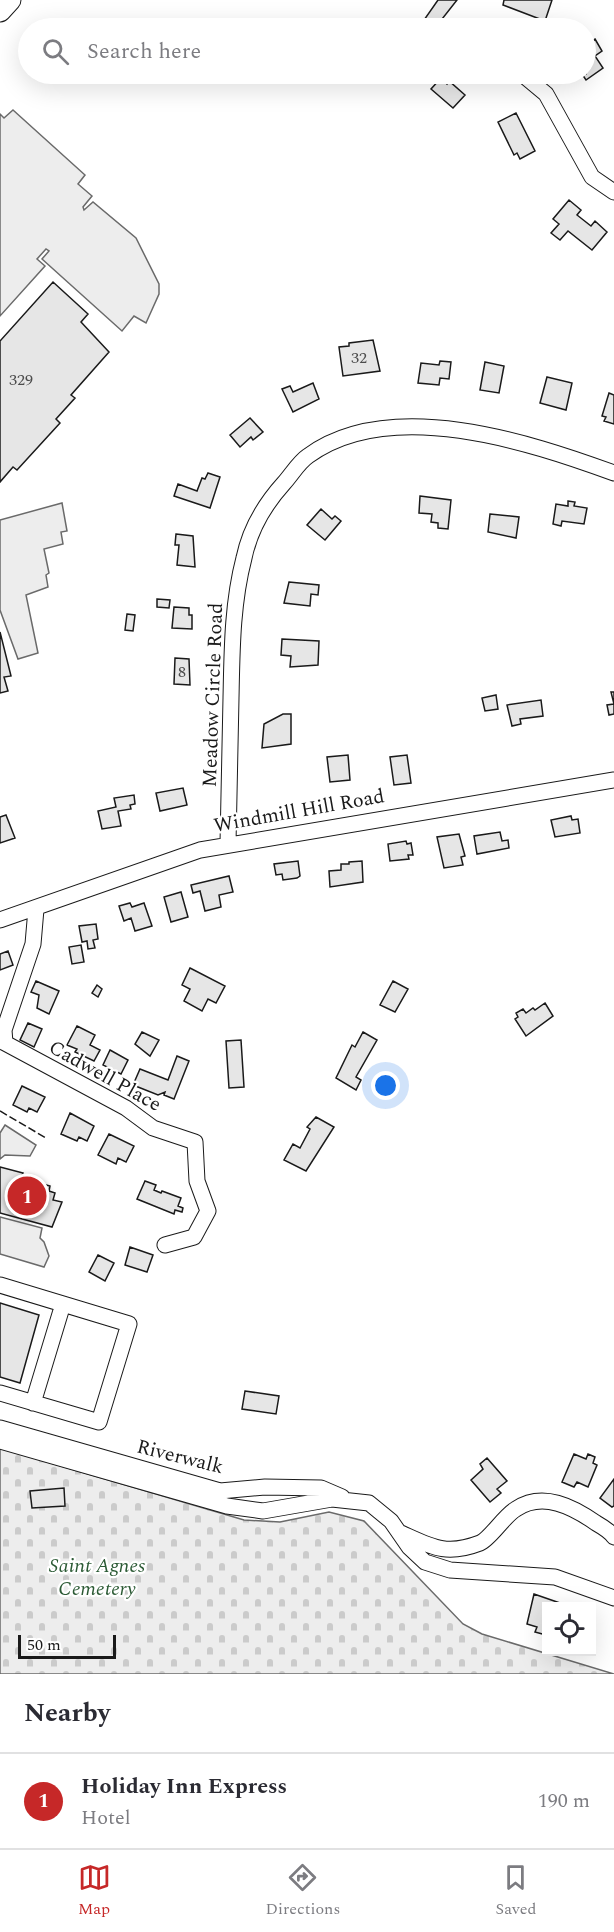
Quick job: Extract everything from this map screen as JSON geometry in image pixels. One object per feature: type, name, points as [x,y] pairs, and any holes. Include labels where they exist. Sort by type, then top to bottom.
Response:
[{"type":"highway","points":[[0,11],[10,0]]},
{"type":"street","points":[[534,84],[546,94],[592,177],[614,192]]},
{"type":"street","name":"Meadow Circle Road","points":[[228,843],[233,623],[244,557],[256,522],[275,493],[307,456],[340,438],[376,427],[457,429],[548,449],[614,473]]},
{"type":"street","name":"Windmill Hill Road","points":[[0,920],[200,850],[228,843],[614,780]]},
{"type":"street","name":"Cadwell Place","points":[[36,909],[33,944],[4,1030],[5,1043],[126,1108],[153,1128],[195,1142],[197,1181],[208,1211],[194,1237],[165,1245]]},
{"type":"street","points":[[0,1285],[129,1324],[99,1422],[0,1393]]},
{"type":"street","points":[[33,1403],[63,1304]]},
{"type":"street","name":"Riverwalk","points":[[0,1428],[220,1491],[265,1487],[321,1488],[351,1501]]},
{"type":"street","name":"Riverwalk","points":[[0,1441],[227,1506],[263,1511],[332,1499],[369,1503],[391,1521],[425,1562],[442,1567],[555,1577],[614,1598]]},
{"type":"street","name":"Riverwalk","points":[[399,1532],[438,1550],[451,1550],[482,1543],[517,1508],[533,1502],[550,1501],[564,1504],[588,1517],[614,1537]]},
{"type":"green space","name":"Saint Agnes Cemetery","points":[[0,1448],[244,1520],[280,1522],[329,1512],[364,1521],[463,1624],[482,1634],[542,1652],[542,1656],[555,1656],[614,1674],[0,1674]]},
{"type":"shaded area","points":[[13,110],[85,175],[78,184],[92,196],[83,207],[84,210],[93,202],[136,238],[159,284],[159,294],[146,323],[134,316],[122,331],[42,259],[49,251],[46,249],[37,259],[45,266],[0,316],[0,114],[4,118]]},
{"type":"shaded area","points":[[62,503],[67,531],[61,532],[63,544],[44,549],[49,573],[46,575],[48,587],[26,595],[38,653],[18,659],[0,610],[0,520]]},
{"type":"shaded area","points":[[5,1125],[36,1145],[30,1156],[5,1155],[0,1159],[0,1133]]},
{"type":"shaded area","points":[[0,1217],[42,1228],[40,1238],[49,1256],[44,1267],[0,1254]]},
{"type":"building","points":[[438,0],[457,0],[443,18],[425,18]]},
{"type":"building","points":[[504,0],[552,0],[546,18],[537,18],[503,5]]},
{"type":"building","points":[[596,41],[602,51],[596,55]]},
{"type":"building","points":[[596,58],[603,68],[596,73]]},
{"type":"building","points":[[436,84],[452,84],[465,95],[453,108],[431,89]]},
{"type":"building","points":[[516,113],[535,151],[520,159],[517,153],[514,155],[498,122]]},
{"type":"building","points":[[569,200],[581,210],[577,215],[591,226],[595,221],[607,232],[592,250],[568,231],[560,240],[551,233],[559,224],[553,219]]},
{"type":"building","points":[[53,282],[88,314],[81,322],[109,352],[71,395],[75,398],[56,419],[60,423],[17,470],[13,467],[0,482],[0,341]]},
{"type":"building","points":[[373,340],[380,371],[343,376],[339,347],[349,346],[349,343]]},
{"type":"building","points":[[440,361],[451,362],[449,379],[440,378],[439,385],[418,383],[421,363],[439,365]]},
{"type":"building","points":[[485,362],[504,366],[499,393],[480,390]]},
{"type":"building","points":[[547,377],[572,383],[566,410],[540,403]]},
{"type":"building","points":[[313,383],[319,399],[293,412],[282,389],[290,386],[293,392]]},
{"type":"building","points":[[609,393],[614,395],[614,424],[604,421],[606,417],[602,416]]},
{"type":"building","points":[[250,418],[263,432],[253,440],[251,437],[240,447],[230,435]]},
{"type":"building","points":[[208,473],[220,477],[210,508],[174,496],[178,484],[197,491],[202,478],[205,479]]},
{"type":"building","points":[[420,496],[451,500],[448,529],[438,528],[438,523],[431,522],[432,514],[419,513]]},
{"type":"building","points":[[568,501],[575,502],[574,506],[587,508],[584,524],[562,521],[561,526],[553,524],[556,504],[568,506]]},
{"type":"building","points":[[321,509],[332,519],[335,516],[341,521],[325,540],[307,525]]},
{"type":"building","points":[[490,514],[519,517],[516,538],[488,532]]},
{"type":"building","points":[[176,534],[193,536],[195,567],[177,565],[179,545],[175,545]]},
{"type":"building","points":[[289,582],[319,585],[318,595],[311,594],[310,606],[284,603]]},
{"type":"building","points":[[157,599],[170,600],[169,608],[157,607]]},
{"type":"building","points":[[174,607],[189,608],[189,615],[192,615],[192,629],[172,628]]},
{"type":"building","points":[[127,614],[135,615],[133,631],[125,630]]},
{"type":"building","points":[[0,632],[11,676],[4,677],[8,691],[0,693]]},
{"type":"building","points":[[282,639],[319,641],[318,665],[290,667],[291,656],[281,655]]},
{"type":"building","points":[[175,658],[189,659],[190,685],[174,684]]},
{"type":"building","points":[[496,695],[498,709],[485,711],[482,698]]},
{"type":"building","points":[[541,700],[543,716],[520,719],[521,724],[512,726],[507,705]]},
{"type":"building","points":[[614,704],[614,714],[609,715],[607,705]]},
{"type":"building","points":[[283,714],[291,714],[291,744],[262,748],[264,724]]},
{"type":"building","points":[[348,755],[350,780],[330,782],[327,757]]},
{"type":"building","points":[[407,755],[411,783],[394,785],[390,757]]},
{"type":"building","points":[[183,788],[187,805],[160,811],[156,793]]},
{"type":"building","points":[[134,795],[135,804],[130,805],[131,809],[118,811],[121,826],[102,829],[98,811],[116,807],[114,798]]},
{"type":"building","points":[[6,815],[15,838],[0,843],[0,817]]},
{"type":"building","points":[[571,816],[572,820],[578,819],[580,833],[555,837],[551,820]]},
{"type":"building","points":[[500,832],[502,841],[508,840],[509,848],[477,854],[474,836]]},
{"type":"building","points":[[459,834],[465,856],[461,857],[463,865],[444,868],[437,837]]},
{"type":"building","points":[[406,841],[407,844],[411,843],[413,855],[408,855],[409,859],[390,861],[388,844]]},
{"type":"building","points":[[298,861],[300,876],[297,878],[283,880],[282,874],[276,875],[274,864]]},
{"type":"building","points":[[362,861],[363,882],[330,887],[329,871],[341,870],[341,864]]},
{"type":"building","points":[[229,876],[233,892],[219,895],[221,907],[205,911],[200,891],[193,893],[191,885]]},
{"type":"building","points":[[181,892],[188,917],[171,922],[164,897]]},
{"type":"building","points":[[130,903],[132,907],[144,903],[152,926],[135,931],[131,918],[124,921],[119,906]]},
{"type":"building","points":[[96,924],[98,939],[93,940],[95,948],[88,949],[87,941],[82,942],[79,926]]},
{"type":"building","points":[[81,945],[84,962],[72,964],[69,947]]},
{"type":"building","points":[[8,951],[13,965],[0,970],[0,954]]},
{"type":"building","points":[[190,968],[225,986],[216,1003],[208,999],[202,1011],[184,1001],[190,989],[182,985]]},
{"type":"building","points":[[36,981],[59,991],[49,1014],[37,1008],[39,995],[31,992]]},
{"type":"building","points":[[393,981],[408,989],[395,1012],[380,1005]]},
{"type":"building","points":[[97,985],[102,989],[98,997],[92,993]]},
{"type":"building","points":[[545,1003],[553,1016],[526,1036],[515,1019],[518,1017],[516,1013],[523,1009],[526,1013],[533,1008],[535,1010]]},
{"type":"building","points":[[28,1023],[42,1029],[34,1047],[20,1040]]},
{"type":"building","points":[[77,1026],[95,1035],[90,1045],[100,1050],[94,1061],[75,1052],[77,1049],[67,1045]]},
{"type":"building","points":[[142,1032],[159,1040],[150,1056],[135,1044]]},
{"type":"building","points":[[363,1032],[377,1040],[356,1077],[361,1080],[356,1090],[336,1078],[352,1045],[355,1047]]},
{"type":"building","points":[[241,1040],[244,1087],[229,1088],[226,1041]]},
{"type":"building","points":[[110,1050],[128,1060],[121,1074],[103,1065]]},
{"type":"building","points":[[177,1056],[189,1061],[174,1099],[164,1095],[165,1092],[158,1095],[133,1085],[140,1069],[168,1080]]},
{"type":"building","points":[[22,1086],[45,1097],[37,1112],[29,1108],[27,1112],[13,1105]]},
{"type":"building","points":[[70,1113],[94,1126],[87,1141],[79,1137],[77,1141],[61,1134]]},
{"type":"building","points":[[316,1117],[334,1127],[306,1171],[284,1160],[293,1144],[300,1148],[310,1129],[307,1127]]},
{"type":"building","points":[[109,1134],[134,1146],[126,1162],[118,1158],[116,1164],[98,1155]]},
{"type":"building","points":[[0,1167],[23,1173],[21,1178],[50,1186],[49,1191],[55,1193],[53,1200],[62,1202],[52,1227],[0,1213]]},
{"type":"building","points":[[145,1181],[156,1185],[154,1190],[181,1198],[178,1206],[183,1208],[182,1212],[175,1210],[174,1214],[137,1199]]},
{"type":"building","points":[[130,1247],[153,1255],[147,1272],[125,1265]]},
{"type":"building","points":[[98,1255],[114,1263],[105,1281],[89,1272]]},
{"type":"building","points":[[0,1303],[39,1315],[20,1383],[0,1377]]},
{"type":"building","points":[[245,1391],[279,1396],[276,1414],[242,1409]]},
{"type":"building","points":[[574,1454],[586,1459],[588,1454],[595,1457],[593,1463],[597,1465],[588,1487],[577,1482],[574,1487],[562,1482]]},
{"type":"building","points":[[487,1458],[507,1481],[497,1489],[501,1493],[490,1502],[471,1480],[483,1469],[480,1464]]},
{"type":"building","points":[[614,1479],[614,1506],[612,1507],[600,1498]]},
{"type":"building","points":[[64,1488],[65,1506],[32,1508],[30,1491]]},
{"type":"building","points":[[534,1594],[557,1602],[542,1602],[542,1634],[535,1632],[537,1627],[527,1624]]},
{"type":"fence","points":[[0,1111],[46,1138]]},
{"type":"place","name":"Holiday Inn Express","points":[[27,1196]]}]
